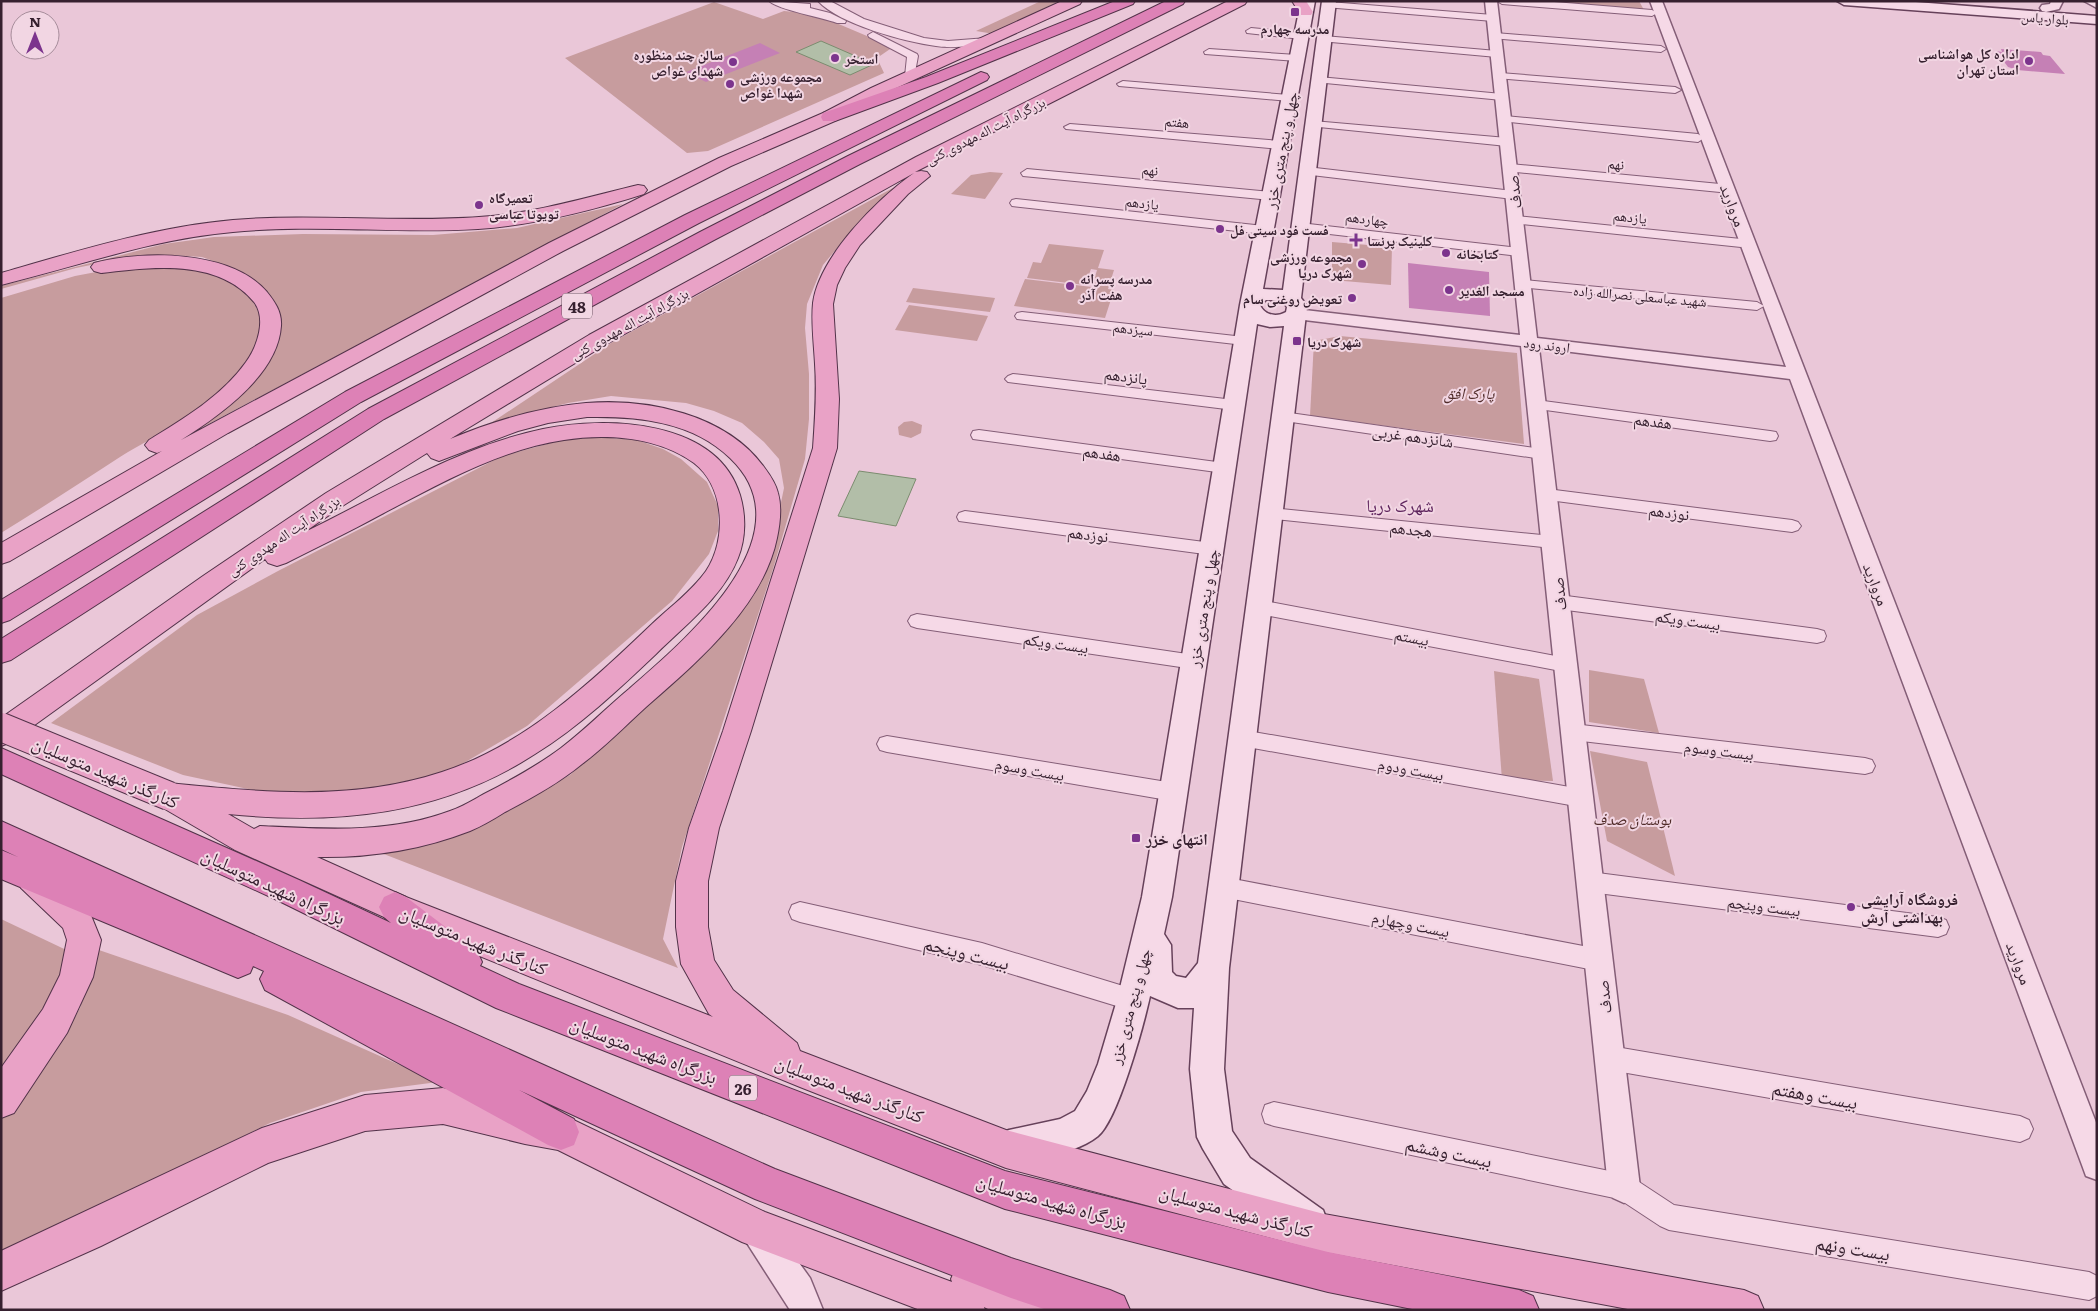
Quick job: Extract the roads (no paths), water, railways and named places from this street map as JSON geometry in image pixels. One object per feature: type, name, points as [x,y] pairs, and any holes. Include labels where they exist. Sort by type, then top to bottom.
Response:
[{"type":"highway","points":[[829,117],[932,80],[1128,1]]},
{"type":"highway","name":"48","points":[[1,613],[353,397],[692,219],[1138,1]]},
{"type":"highway","name":"بزرگراه آیت اله مهدوی کنی","points":[[1,653],[376,414],[708,236],[863,156],[1178,1]]},
{"type":"highway","name":"بزرگراه شهید متوسلیان","points":[[2,752],[508,996],[1005,1190],[1328,1272],[1519,1310]]},
{"type":"highway","points":[[1,834],[768,1186],[1011,1278],[1110,1310]]},
{"type":"highway","points":[[14,869],[276,978],[561,1132]]},
{"type":"highway","points":[[395,907],[508,996]]},
{"type":"main road","name":"بزرگراه آیت اله مهدوی کنی","points":[[2,752],[49,699],[212,583],[335,500],[597,340],[914,166],[1240,1]]},
{"type":"main road","points":[[1184,29],[1257,1]]},
{"type":"main road","name":"بلوار یاس","points":[[1851,1],[2097,20]]},
{"type":"main road","name":"بلوار یاس","points":[[1957,1],[2059,3],[2097,12]]},
{"type":"main road","name":"چهل و پنج متری خزر","points":[[1324,1233],[1238,1171],[1215,1137],[1207,1069],[1213,968],[1283,417],[1300,227],[1329,3]]},
{"type":"main road","points":[[7,551],[306,380],[556,247],[725,162],[829,117],[877,91],[1065,4]]},
{"type":"main road","name":"چهل و پنج متری خزر","points":[[1006,1149],[1065,1135],[1087,1123],[1098,1104],[1115,1065],[1133,1000],[1157,897],[1244,341],[1301,36],[1304,5]]},
{"type":"main road","points":[[800,1069],[721,1002],[698,964],[692,927],[692,881],[704,828],[737,731],[825,448],[828,398],[823,304],[827,285],[835,268],[853,241],[885,207],[902,190],[968,140]]},
{"type":"main road","points":[[1,279],[165,236],[232,226],[297,223],[457,224],[507,219],[596,204],[725,162]]},
{"type":"main road","points":[[1,293],[62,274],[131,263],[171,262],[209,267],[228,272],[246,282],[260,294],[269,309],[271,321],[268,342],[257,363],[228,395],[166,440],[83,489],[51,513],[7,551]]},
{"type":"main road","points":[[1276,294],[1293,307],[1285,320],[1268,320],[1255,314],[1250,305],[1251,301],[1261,295],[1276,294]]},
{"type":"main road","points":[[246,840],[348,844],[402,838],[462,820],[522,789],[573,754],[672,668],[724,615],[750,577],[762,548],[767,522],[766,492],[754,470],[740,452],[714,434],[688,422],[662,415],[610,408],[553,414],[476,436],[335,500]]},
{"type":"main road","points":[[169,796],[307,806],[351,805],[427,789],[467,776],[501,761],[536,740],[584,702],[634,658],[718,573],[727,557],[731,542],[730,498],[721,477],[703,458],[681,445],[627,430],[599,429],[566,432],[532,439],[449,469],[266,562],[212,583]]},
{"type":"main road","name":"کنارگذر شهید متوسلیان","points":[[1,727],[169,796],[246,840],[395,907],[1006,1149],[1324,1233],[1744,1310]]},
{"type":"main road","points":[[1,1100],[55,1021],[76,977],[84,940],[76,919],[14,869]]},
{"type":"main road","points":[[1157,897],[1154,973],[1161,985],[1176,993],[1191,994],[1201,986],[1213,968]]},
{"type":"main road","points":[[1,1271],[87,1232],[262,1147],[365,1113],[442,1106],[525,1126],[561,1132],[756,1228],[946,1299],[965,1310]]},
{"type":"main road","points":[[839,1214],[1033,1310]]},
{"type":"street","points":[[774,1],[780,5],[826,15],[891,43],[913,56],[910,76]]},
{"type":"street","points":[[794,7],[806,6],[817,1]]},
{"type":"street","points":[[823,1],[833,9],[886,30],[937,43],[987,41]]},
{"type":"street","points":[[2090,1],[2097,4]]},
{"type":"street","points":[[1329,3],[1496,22],[1661,49]]},
{"type":"street","points":[[1324,39],[1656,4]]},
{"type":"street","name":"مروارید","points":[[1656,4],[2097,1165]]},
{"type":"street","name":"صدف","points":[[1496,22],[1504,119],[1624,1187]]},
{"type":"street","points":[[1251,31],[1301,36]]},
{"type":"street","points":[[1209,52],[1297,58]]},
{"type":"street","points":[[1319,80],[1501,87],[1675,90]]},
{"type":"street","points":[[1123,84],[1289,98]]},
{"type":"street","points":[[1504,119],[1698,138]]},
{"type":"street","points":[[1313,124],[1507,142]]},
{"type":"street","name":"هفتم","points":[[1070,127],[1280,145]]},
{"type":"street","name":"نهم","points":[[1510,168],[1720,188]]},
{"type":"street","points":[[1307,171],[1513,195]]},
{"type":"street","name":"نهم","points":[[1027,173],[1271,196]]},
{"type":"street","name":"یازدهم","points":[[1016,203],[1264,230]]},
{"type":"street","name":"یازدهم","points":[[1516,220],[1741,243]]},
{"type":"street","name":"چهاردهم","points":[[1300,227],[1519,252]]},
{"type":"street","name":"شهید عباسعلی نصرالله زاده","points":[[1523,284],[1757,306]]},
{"type":"street","name":"اروند رود","points":[[1293,307],[1795,366]]},
{"type":"street","name":"سیزدهم","points":[[1022,316],[1244,341]]},
{"type":"street","name":"پانزدهم","points":[[1013,379],[1234,406]]},
{"type":"street","name":"هفدهم","points":[[1536,405],[1770,436]]},
{"type":"street","name":"شانزدهم غربی","points":[[1283,417],[1542,454]]},
{"type":"street","name":"هفدهم","points":[[979,435],[1224,468]]},
{"type":"street","name":"نوزدهم","points":[[1547,496],[1792,526]]},
{"type":"street","name":"هجدهم","points":[[1271,514],[1552,542]]},
{"type":"street","name":"نوزدهم","points":[[965,517],[1212,549]]},
{"type":"street","name":"بیست ویکم","points":[[1559,602],[1817,636]]},
{"type":"street","name":"بیستم","points":[[1259,607],[1566,665]]},
{"type":"street","name":"بیست ویکم","points":[[918,621],[1194,662]]},
{"type":"street","name":"بیست وسوم","points":[[1573,732],[1865,766]]},
{"type":"street","name":"بیست ودوم","points":[[1242,738],[1581,798]]},
{"type":"street","name":"بیست وسوم","points":[[887,744],[1173,792]]},
{"type":"street","name":"بیست وپنجم","points":[[1590,882],[1938,927]]},
{"type":"street","name":"بیست وچهارم","points":[[1223,887],[1599,960]]},
{"type":"street","name":"بیست وپنجم","points":[[800,912],[982,954],[1133,1000]]},
{"type":"street","name":"بیست وهفتم","points":[[1610,1058],[2020,1129]]},
{"type":"street","name":"بیست وششم","points":[[1274,1114],[1624,1187]]},
{"type":"street","name":"بیست ونهم","points":[[1624,1187],[1669,1216],[2089,1286]]},
{"type":"street","points":[[756,1228],[798,1290],[808,1310]]},
{"type":"place","name":"مدرسه چهارم","points":[[1295,12]]},
{"type":"place","name":"استخر","points":[[835,58]]},
{"type":"place","name":"اداره کل هواشناسی استان تهران","points":[[2029,61]]},
{"type":"place","name":"سالن چند منظوره شهدای غواص","points":[[733,62]]},
{"type":"place","name":"مجموعه ورزشی شهدا غواص","points":[[730,84]]},
{"type":"place","name":"تعمیرگاه تویوتا عباسی","points":[[479,205]]},
{"type":"place","name":"فست فود سیتی فل","points":[[1220,229]]},
{"type":"place","name":"کلینیک پرنسا","points":[[1356,240]]},
{"type":"place","name":"کتابخانه","points":[[1446,253]]},
{"type":"place","name":"مجموعه ورزشی شهرک دریا","points":[[1362,264]]},
{"type":"place","name":"مدرسه پسرانه هفت آذر","points":[[1070,286]]},
{"type":"place","name":"مسجد الغدیر","points":[[1449,290]]},
{"type":"place","name":"تعویض روغنی سام","points":[[1352,298]]},
{"type":"place","name":"شهرک دریا","points":[[1297,341]]},
{"type":"place","name":"انتهای خزر","points":[[1136,838]]},
{"type":"place","name":"فروشگاه آرایشی بهداشتی آرش","points":[[1851,907]]},
{"type":"district","name":"شهرک دریا","points":[[1400,504]]},
{"type":"park label","name":"پارک افق","points":[[1469,392]]},
{"type":"park label","name":"بوستان صدف","points":[[1632,818]]}]
